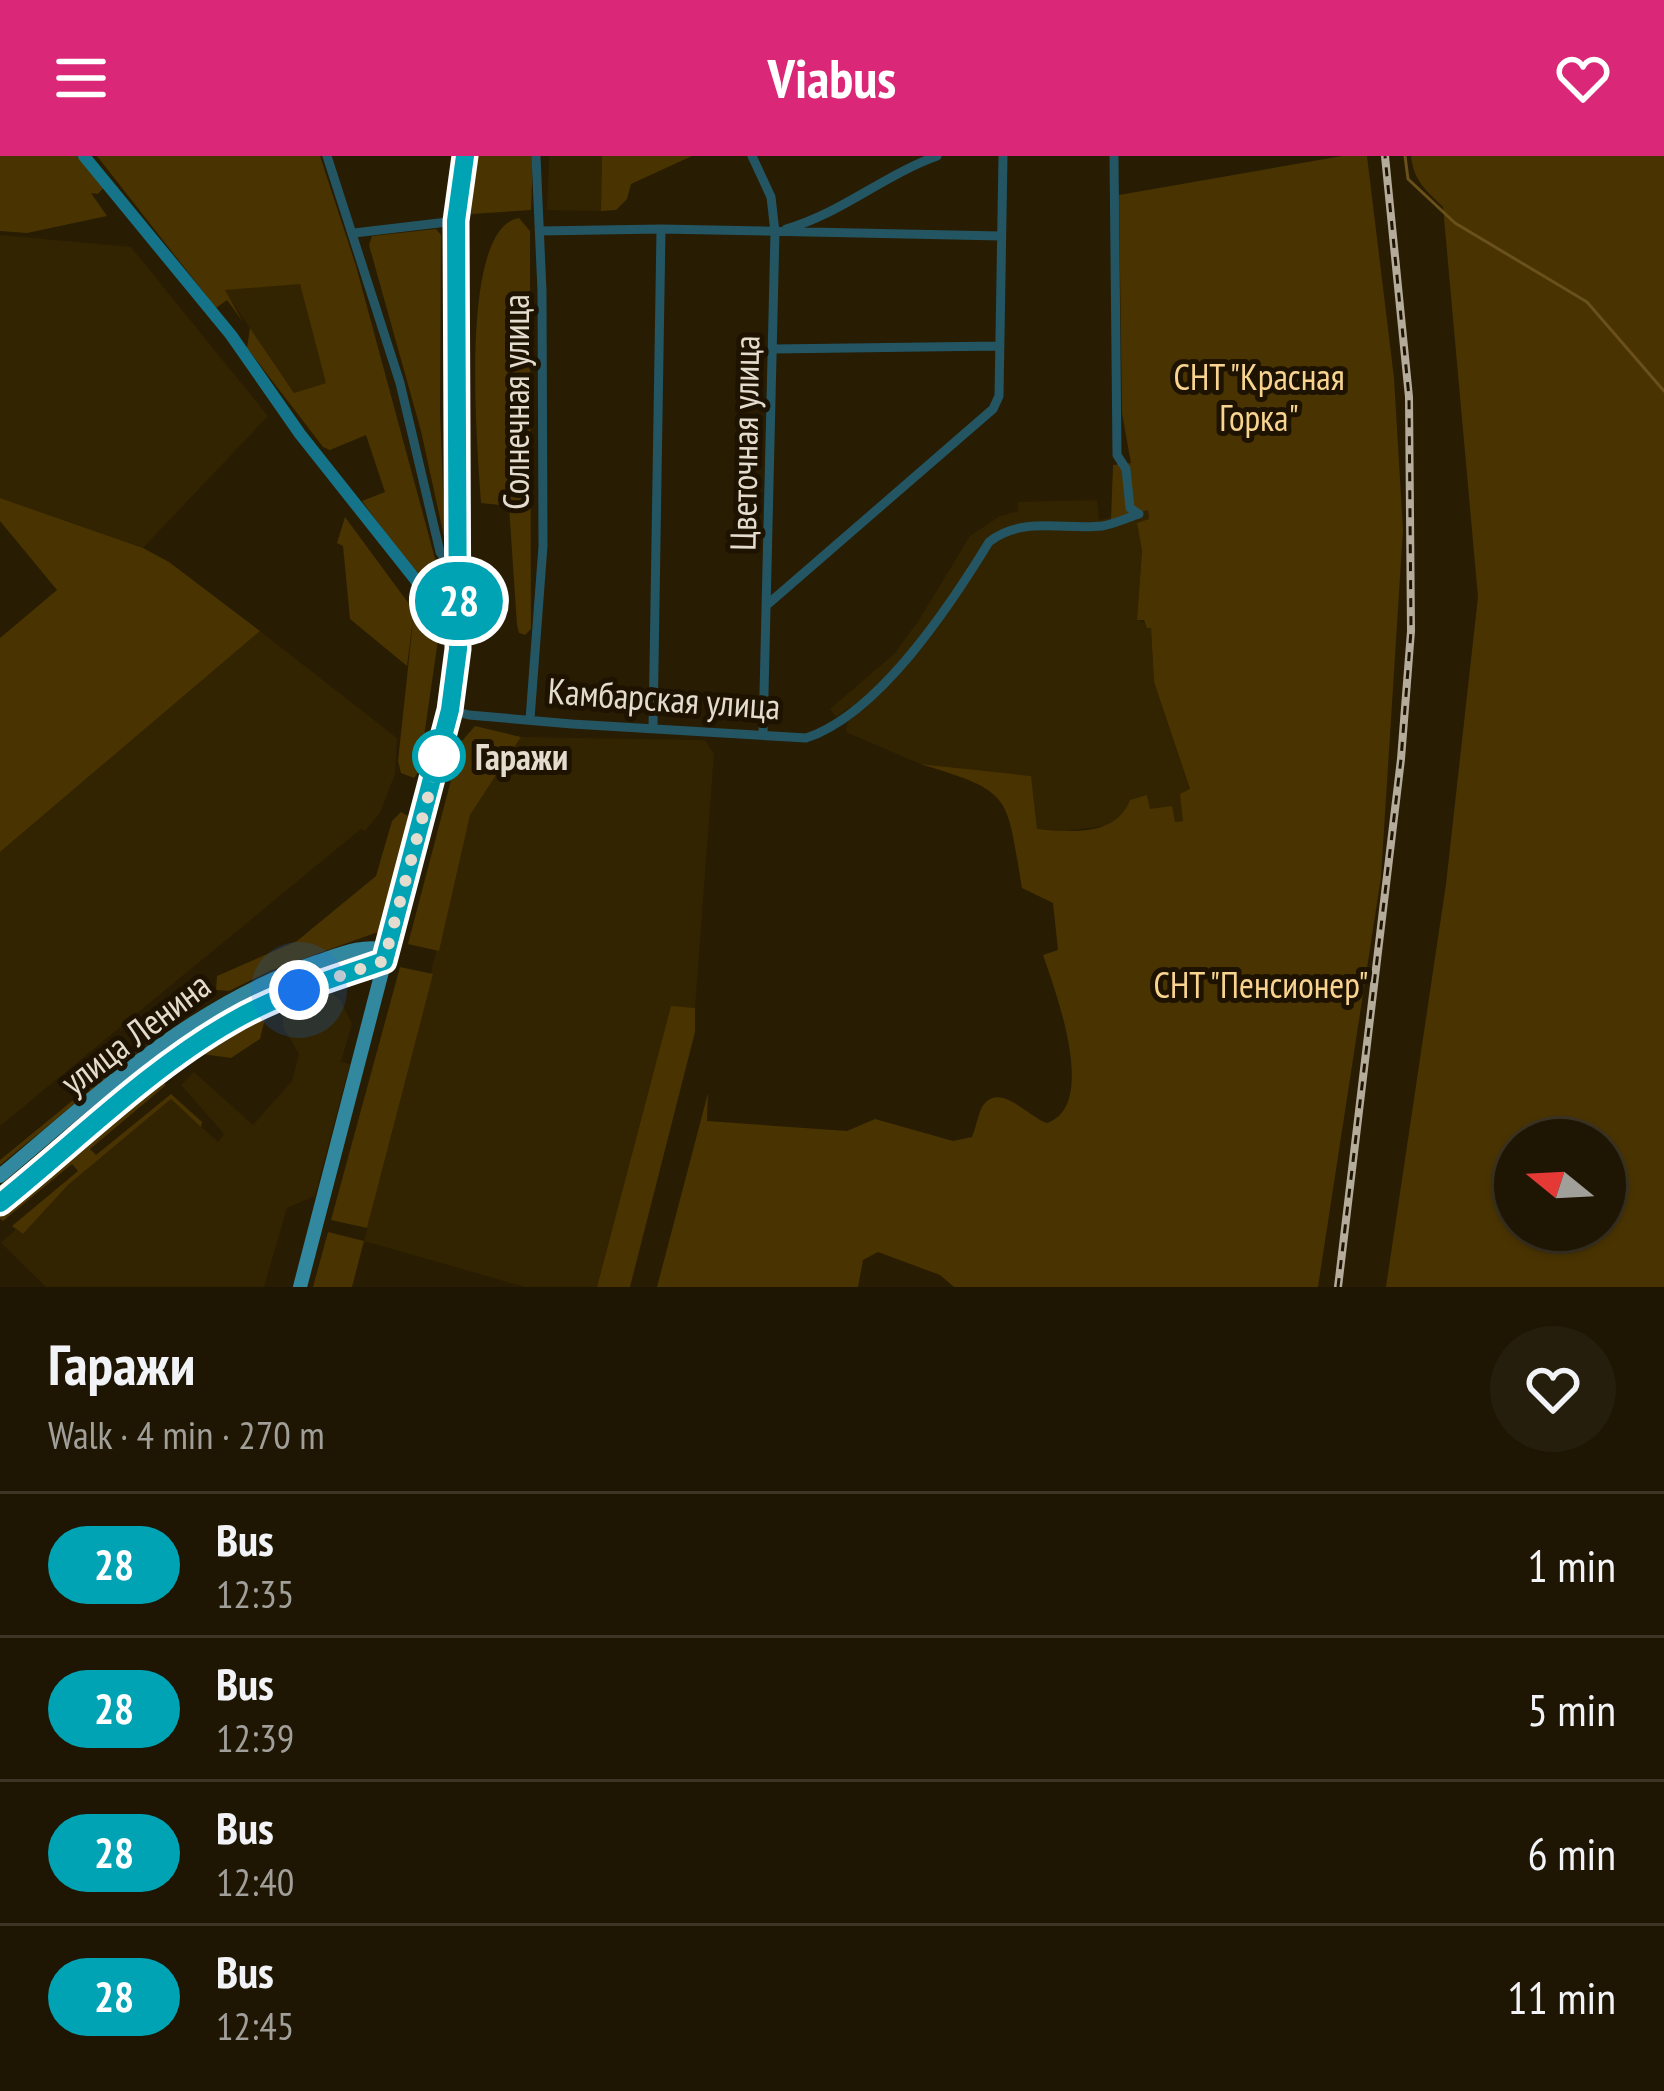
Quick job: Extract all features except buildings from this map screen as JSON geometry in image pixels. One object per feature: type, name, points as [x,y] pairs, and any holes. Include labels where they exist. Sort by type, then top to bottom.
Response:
[{"type":"main road","points":[[300,1287],[450,710],[458,649],[459,580],[456,221],[465,156]]},
{"type":"main road","points":[[386,956],[370,946],[395,918]]},
{"type":"main road","name":"улица Ленина","points":[[0,1176],[196,1018],[274,977],[370,946]]},
{"type":"main road","name":"улица Ленина","points":[[0,1204],[217,1030],[274,1000],[386,956]]},
{"type":"street","points":[[84,156],[231,335],[300,434],[415,579],[458,649]]},
{"type":"street","points":[[327,156],[400,383],[440,552],[459,580]]},
{"type":"street","name":"Солнечная улица","points":[[530,719],[543,546],[536,156]]},
{"type":"street","name":"Цветочная улица","points":[[752,156],[771,196],[775,232],[763,735]]},
{"type":"street","points":[[775,232],[823,215],[882,180],[937,156]]},
{"type":"street","points":[[768,604],[993,409],[999,395],[1003,156]]},
{"type":"street","name":"Камбарская улица","points":[[450,710],[806,738],[839,724],[930,632],[989,542],[1001,532],[1016,526],[1106,526],[1138,514],[1130,508],[1126,469],[1117,455],[1114,156]]},
{"type":"street","points":[[354,233],[456,221]]},
{"type":"street","points":[[653,728],[662,229]]},
{"type":"street","points":[[540,231],[1000,236]]},
{"type":"street","points":[[773,349],[1000,346]]},
{"type":"shaded area","points":[[549,156],[602,156],[601,211],[547,210]]},
{"type":"shaded area","points":[[0,235],[131,247],[268,416],[143,548],[0,498]]},
{"type":"shaded area","points":[[300,283],[327,383],[294,393],[224,290]]},
{"type":"shaded area","points":[[1097,500],[1099,520],[1148,509],[1149,519],[1137,524],[1142,551],[1137,619],[1151,627],[1154,682],[1190,790],[1183,821],[1150,810],[1147,796],[1113,825],[1036,829],[1030,776],[920,764],[846,732],[850,707],[836,717],[830,709],[894,654],[970,536],[1000,516],[1018,511],[1018,502]]},
{"type":"shaded area","points":[[260,631],[397,738],[395,774],[380,813],[365,831],[361,829],[0,1126],[0,852]]},
{"type":"shaded area","points":[[521,737],[705,740],[714,754],[695,1008],[671,1007],[597,1287],[525,1287],[364,1241],[470,815]]},
{"type":"shaded area","points":[[332,993],[352,1024],[341,1062],[350,1064],[315,1196],[287,1208],[264,1287],[46,1287],[1,1243],[16,1229],[23,1234],[68,1185],[171,1099],[218,1142],[224,1134],[181,1085],[194,1072],[253,1125],[292,1081],[299,1054],[283,1027],[283,1016]]},
{"type":"green space","points":[[0,156],[81,156],[104,187],[98,194],[91,193],[107,216],[27,233],[0,231]]},
{"type":"green space","points":[[97,156],[320,156],[356,266],[437,566],[434,588],[424,585],[362,501],[385,492],[366,435],[330,450],[323,447],[247,348],[250,328],[294,393],[326,383],[300,284],[225,290],[243,322],[227,300],[216,308]]},
{"type":"green space","points":[[477,156],[533,156],[531,210],[471,214]]},
{"type":"green space","points":[[602,156],[692,156],[631,184],[627,199],[616,210],[601,211]]},
{"type":"green space","points":[[1342,156],[1367,156],[1394,378],[1403,530],[1381,877],[1318,1287],[954,1287],[940,1275],[878,1252],[863,1260],[858,1287],[657,1287],[708,1093],[707,1121],[847,1131],[875,1119],[953,1141],[972,1137],[981,1109],[995,1097],[1047,1123],[1062,1112],[1070,1094],[1069,1046],[1043,955],[1058,950],[1053,903],[1022,888],[1013,833],[1000,802],[973,782],[920,764],[1031,776],[1037,829],[1091,830],[1114,821],[1130,800],[1147,795],[1150,809],[1172,806],[1175,822],[1183,821],[1180,794],[1190,789],[1154,682],[1151,628],[1137,620],[1142,551],[1137,523],[1149,519],[1148,510],[1111,520],[1113,465],[1131,463],[1122,413],[1119,195]]},
{"type":"green space","points":[[1411,156],[1664,156],[1664,1287],[1386,1287],[1446,884],[1478,597],[1443,207],[1415,173]]},
{"type":"green space","points":[[519,218],[530,231],[531,629],[525,635],[517,625],[509,506],[481,503],[475,393],[479,300],[486,260],[499,231]]},
{"type":"green space","points":[[436,229],[441,235],[445,541],[421,431],[369,245],[372,236]]},
{"type":"green space","points":[[0,498],[143,548],[169,562],[260,631],[0,852],[0,638],[57,590],[0,521]]},
{"type":"green space","points":[[345,517],[412,608],[419,597],[425,599],[438,623],[419,771],[414,778],[401,773],[398,761],[414,612],[407,666],[350,619],[343,546],[337,543]]},
{"type":"green space","points":[[475,726],[521,737],[470,815],[439,951],[408,944],[461,742]]},
{"type":"green space","points":[[401,812],[410,817],[411,827],[386,919],[378,932],[272,970],[229,991],[216,990],[217,976],[297,941],[376,876],[392,821]]},
{"type":"green space","points":[[341,961],[346,964],[343,969],[265,996],[213,1024],[0,1196],[0,1185],[201,1023],[287,979]]},
{"type":"green space","points":[[400,967],[433,974],[367,1228],[331,1220]]},
{"type":"green space","points":[[199,997],[203,1004],[0,1165],[0,1160]]},
{"type":"green space","points":[[671,1006],[695,1008],[695,1032],[630,1287],[597,1287]]},
{"type":"green space","points":[[267,1010],[260,1039],[231,1058],[195,1053]]},
{"type":"green space","points":[[161,1081],[166,1085],[90,1149],[96,1155],[171,1094],[202,1122],[201,1127],[171,1099],[68,1185],[23,1234],[12,1226],[78,1171],[72,1164],[0,1219],[0,1213]]},
{"type":"green space","points":[[328,1232],[364,1241],[352,1287],[313,1287]]},
{"type":"waterway","points":[[1405,156],[1408,179],[1455,223],[1587,302],[1664,391]]},
{"type":"railway","points":[[1338,1287],[1401,759],[1411,631],[1409,397],[1385,156]]},
{"type":"bus line","name":"28","points":[[0,1203],[217,1030],[274,1000],[384,961],[450,710],[458,649],[456,221],[465,156]]},
{"type":"place","name":"Гаражи","points":[[439,756]]},
{"type":"route","points":[[299,990],[384,961],[439,756]]},
{"type":"park label","name":"СНТ \"Красная Горка\"","points":[[1259,396]]},
{"type":"park label","name":"СНТ \"Пенсионер\"","points":[[1261,984]]}]
